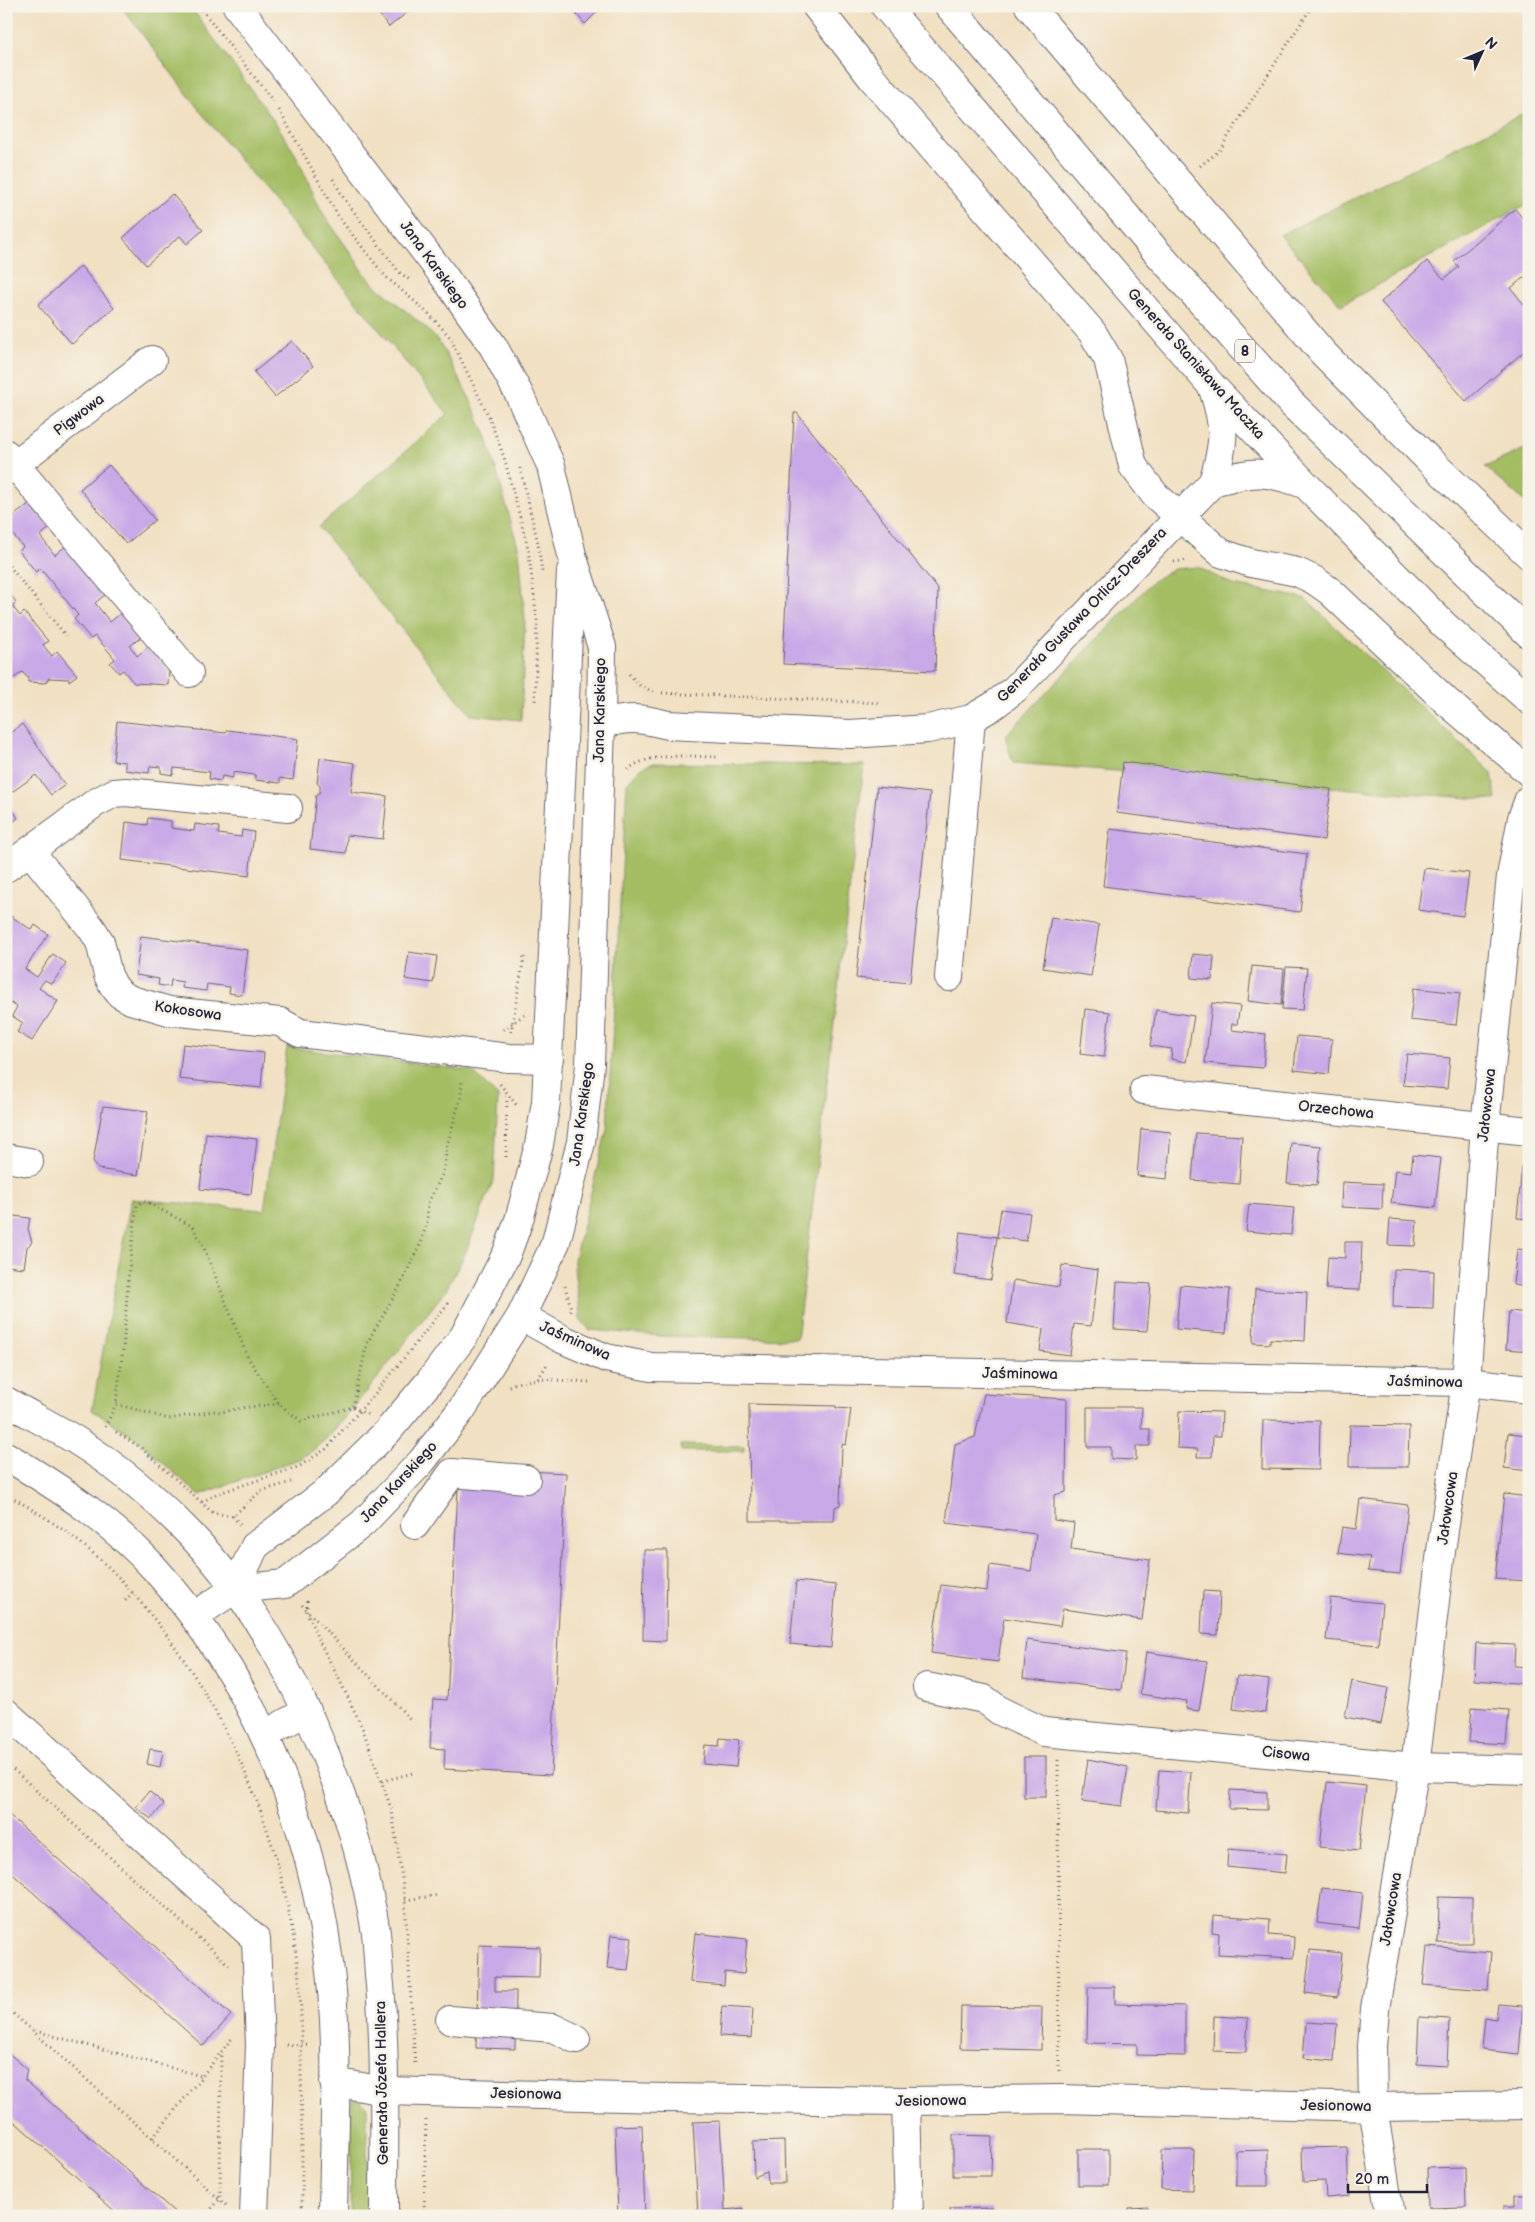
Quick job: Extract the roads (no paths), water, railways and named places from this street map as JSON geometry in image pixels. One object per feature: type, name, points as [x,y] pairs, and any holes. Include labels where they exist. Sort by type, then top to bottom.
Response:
[{"type":"main road","name":"Jana Karskiego","points":[[235,1588],[285,1584],[363,1523],[422,1461],[462,1410],[521,1316],[556,1242],[581,1142],[590,1065],[602,647],[572,555],[551,466],[519,394],[493,346],[443,275],[237,6]]},
{"type":"main road","points":[[816,6],[872,78],[1092,332],[1108,359],[1133,466],[1155,494],[1221,552],[1250,563],[1296,572],[1314,580],[1331,592],[1446,701],[1529,772]]},
{"type":"main road","name":"Generała Stanisława Maczka","points":[[885,6],[1211,385],[1306,485],[1445,626],[1529,700]]},
{"type":"main road","name":"8","points":[[949,6],[1155,250],[1291,403],[1529,634]]},
{"type":"main road","points":[[1029,6],[1323,353],[1428,459],[1529,555]]},
{"type":"main road","name":"Pigwowa","points":[[9,463],[152,360]]},
{"type":"main road","points":[[1211,385],[1222,416],[1222,450],[1213,482]]},
{"type":"main road","points":[[9,463],[189,674]]},
{"type":"main road","points":[[1213,482],[1244,473],[1276,474],[1306,485]]},
{"type":"main road","name":"Generała Gustawa Orlicz-Dreszera","points":[[563,722],[601,725],[616,720],[639,718],[668,725],[850,734],[928,729],[970,719],[993,706],[1015,689],[1213,482]]},
{"type":"main road","name":"Jana Karskiego","points":[[194,1616],[235,1588],[256,1546],[326,1492],[387,1432],[430,1381],[464,1336],[507,1253],[519,1220],[539,1145],[546,1102],[572,555]]},
{"type":"main road","points":[[950,977],[970,719]]},
{"type":"main road","points":[[6,868],[95,802],[114,793],[126,792],[288,808]]},
{"type":"main road","name":"Jałowcowa","points":[[1390,2216],[1373,2107],[1372,2046],[1375,2009],[1415,1767],[1441,1551],[1466,1382],[1484,1126],[1511,876],[1522,818],[1529,799]]},
{"type":"main road","name":"Kokosowa","points":[[30,851],[92,929],[103,951],[108,975],[120,994],[141,1004],[169,1011],[280,1022],[300,1034],[501,1058],[548,1060]]},
{"type":"main road","name":"Orzechowa","points":[[1144,1090],[1529,1131]]},
{"type":"main road","name":"Jaśminowa","points":[[521,1316],[562,1339],[606,1358],[651,1367],[1466,1382],[1529,1388]]},
{"type":"main road","points":[[430,1381],[462,1410]]},
{"type":"main road","name":"Generała Józefa Hallera","points":[[6,1401],[78,1442],[137,1486],[179,1524],[235,1588],[266,1636],[306,1711],[335,1778],[349,1821],[376,1933],[384,2043],[384,2216]]},
{"type":"main road","points":[[6,1456],[49,1481],[94,1514],[144,1558],[194,1616],[220,1654],[264,1735],[286,1786],[302,1834],[318,1896],[329,1958],[334,2042],[333,2216]]},
{"type":"main road","points":[[415,1524],[452,1473],[526,1479]]},
{"type":"main road","name":"Cisowa","points":[[927,1687],[984,1698],[1000,1711],[1051,1732],[1415,1767],[1529,1770]]},
{"type":"main road","points":[[264,1735],[306,1711]]},
{"type":"main road","points":[[6,1713],[256,1939],[260,2045],[243,2213]]},
{"type":"main road","points":[[450,2020],[554,2028],[576,2039]]},
{"type":"main road","name":"Jesionowa","points":[[334,2082],[384,2091],[427,2092],[906,2101],[1059,2099],[1373,2107],[1529,2105]]},
{"type":"main road","points":[[906,2101],[909,2216]]}]
